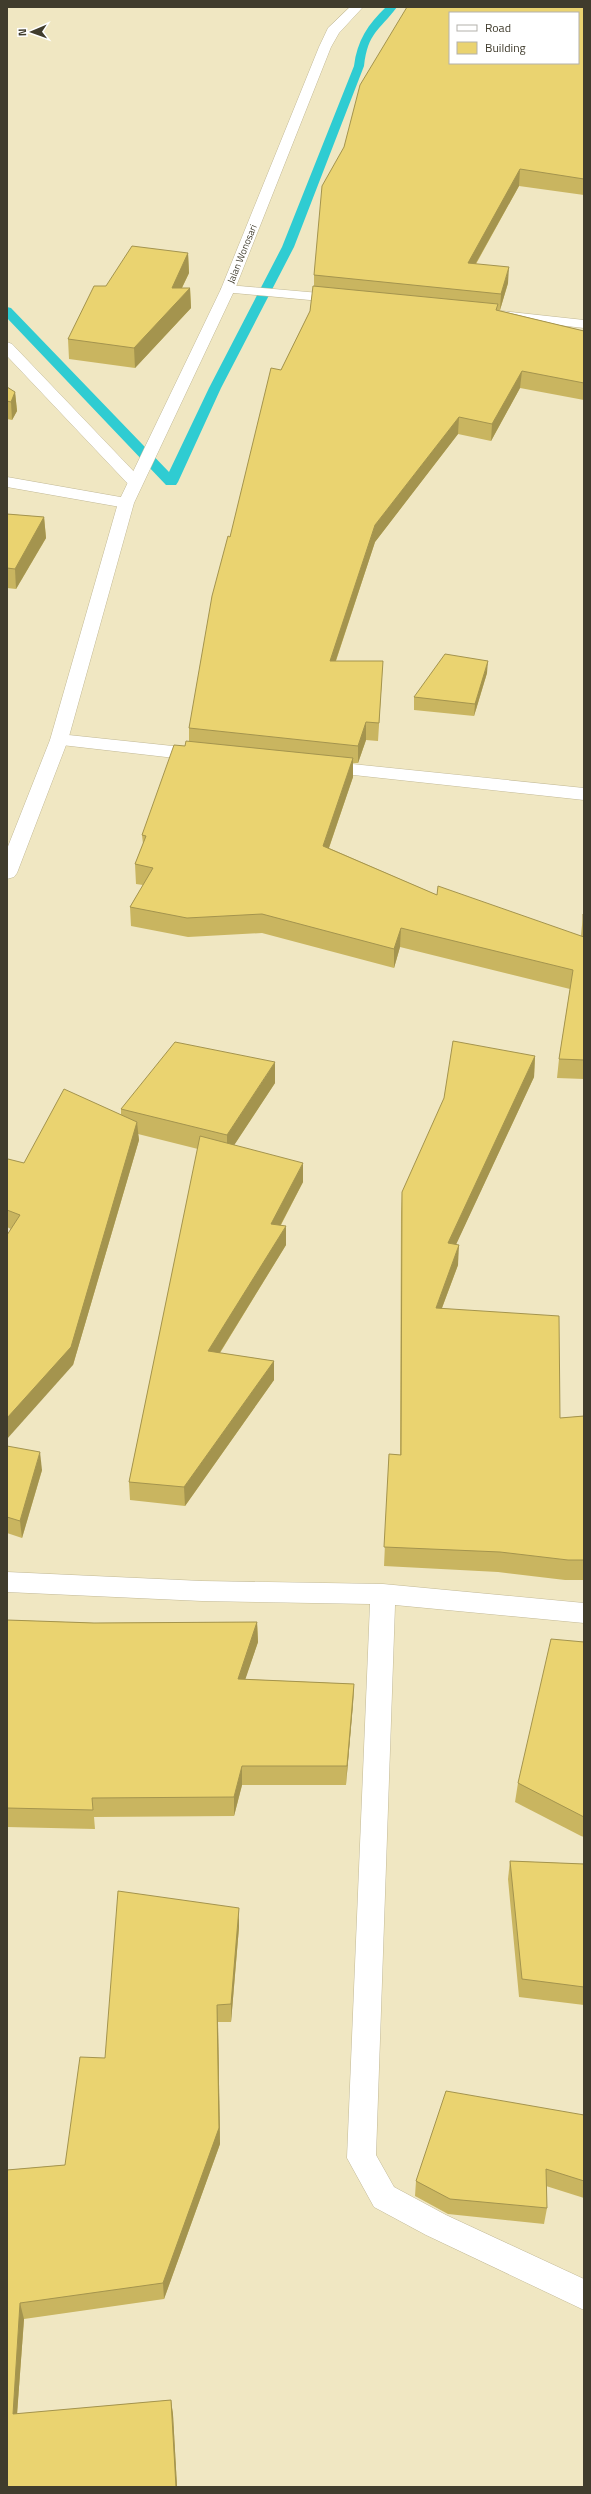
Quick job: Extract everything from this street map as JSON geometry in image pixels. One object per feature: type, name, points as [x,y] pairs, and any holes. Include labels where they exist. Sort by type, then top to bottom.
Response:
[{"type":"street","name":"Jalan Wonosari","points":[[7,873],[59,740],[126,503],[138,475],[228,289],[325,47],[333,31],[357,7]]},
{"type":"street","points":[[228,289],[353,301]]},
{"type":"street","points":[[488,314],[584,324]]},
{"type":"street","points":[[7,347],[138,475]]},
{"type":"street","points":[[7,482],[126,503]]},
{"type":"street","points":[[59,740],[218,756]]},
{"type":"street","points":[[306,765],[584,794]]},
{"type":"street","points":[[7,1582],[202,1591],[383,1594],[584,1613]]},
{"type":"street","points":[[383,1594],[361,2158],[384,2197],[436,2225],[584,2295]]},
{"type":"building","points":[[407,7],[584,7],[584,179],[520,169],[468,263],[509,267],[501,294],[314,275],[322,186],[344,147],[360,85]]},
{"type":"building","points":[[132,246],[188,253],[172,288],[190,288],[134,348],[68,339],[94,286],[106,286]]},
{"type":"building","points":[[313,286],[498,304],[496,310],[584,331],[584,383],[522,371],[492,424],[459,417],[375,525],[330,661],[383,661],[379,723],[366,722],[358,746],[189,728],[212,596],[228,536],[230,537],[271,368],[281,370],[310,311]]},
{"type":"building","points":[[7,387],[15,392],[11,402],[7,401]]},
{"type":"building","points":[[7,514],[44,517],[15,569],[7,568]]},
{"type":"building","points":[[445,654],[488,661],[475,704],[414,697]]},
{"type":"building","points":[[186,741],[353,758],[323,846],[437,895],[438,886],[584,937],[584,1060],[559,1059],[573,970],[401,928],[394,949],[262,914],[187,918],[130,907],[153,868],[135,864],[146,836],[142,835],[174,745],[185,746]]},
{"type":"building","points":[[453,1041],[535,1056],[448,1243],[459,1245],[436,1308],[559,1316],[560,1418],[584,1416],[584,1560],[568,1560],[500,1552],[384,1547],[389,1454],[401,1455],[402,1192],[444,1098]]},
{"type":"building","points":[[175,1042],[275,1062],[227,1135],[121,1109]]},
{"type":"building","points":[[64,1089],[137,1122],[71,1347],[7,1418],[7,1235],[20,1215],[7,1210],[7,1160],[24,1163]]},
{"type":"building","points":[[200,1136],[303,1163],[271,1224],[286,1226],[208,1351],[274,1361],[184,1487],[129,1482]]},
{"type":"building","points":[[7,1446],[40,1452],[20,1521],[7,1517]]},
{"type":"building","points":[[7,1620],[94,1623],[257,1622],[238,1679],[354,1684],[347,1766],[242,1766],[234,1797],[92,1798],[93,1810],[7,1808]]},
{"type":"building","points":[[551,1639],[584,1642],[584,1817],[518,1783]]},
{"type":"building","points":[[510,1861],[584,1864],[584,1987],[522,1979]]},
{"type":"building","points":[[118,1891],[239,1908],[231,2004],[217,2005],[219,2128],[163,2283],[20,2303],[13,2414],[171,2400],[176,2487],[7,2487],[7,2170],[65,2165],[80,2057],[105,2058]]},
{"type":"building","points":[[446,2091],[584,2115],[584,2181],[546,2169],[547,2208],[450,2199],[416,2181]]},
{"type":"waterway","points":[[7,311],[171,482],[215,388],[288,247],[359,66],[360,56],[365,40],[373,26],[392,7]]}]
